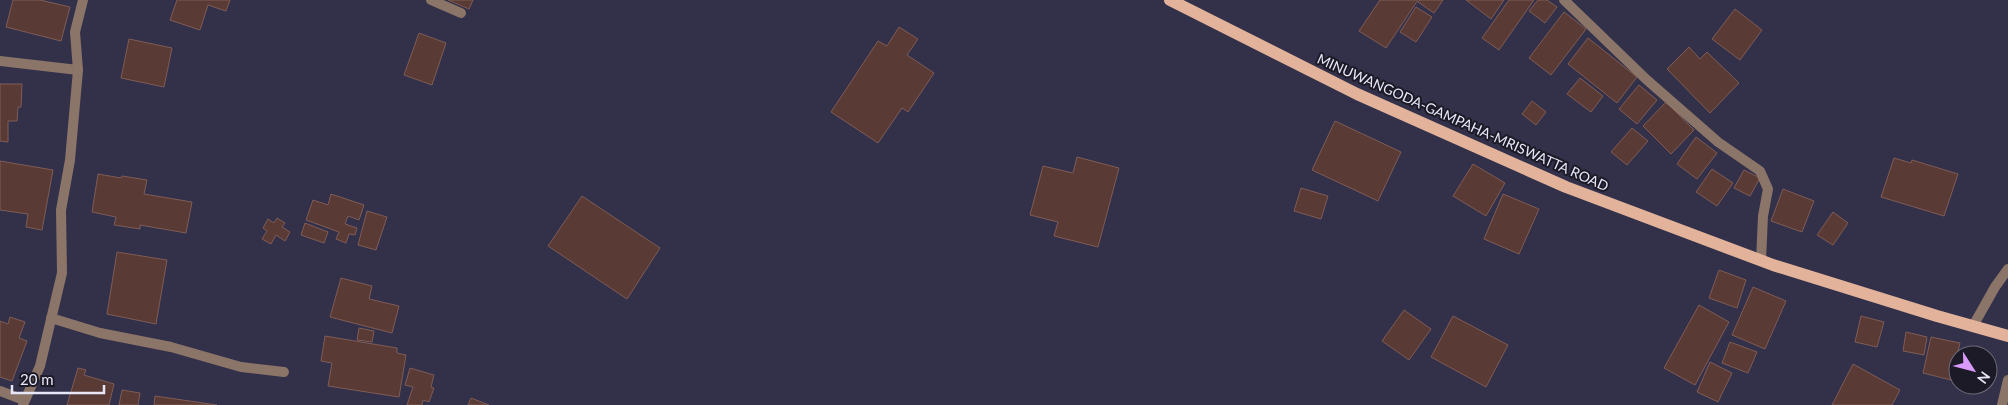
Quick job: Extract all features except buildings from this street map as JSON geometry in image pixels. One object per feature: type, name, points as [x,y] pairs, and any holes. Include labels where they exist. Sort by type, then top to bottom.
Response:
[{"type":"main road","name":"MINUWANGODA-GAMPAHA-MRISWATTA ROAD","points":[[1170,0],[1357,94],[1566,187],[1761,261],[2008,336]]},
{"type":"street","points":[[0,391],[23,403],[40,366],[62,272],[61,210],[70,160],[78,70],[75,32],[83,0]]},
{"type":"street","points":[[431,0],[461,13]]},
{"type":"street","points":[[1564,0],[1654,86],[1718,142],[1760,172],[1768,189],[1763,216],[1761,261]]},
{"type":"street","points":[[0,61],[78,70]]},
{"type":"street","points":[[1973,326],[1995,287],[2008,269]]},
{"type":"street","points":[[51,318],[100,333],[171,347],[241,367],[284,372]]},
{"type":"street","points":[[2002,405],[2008,380]]}]
